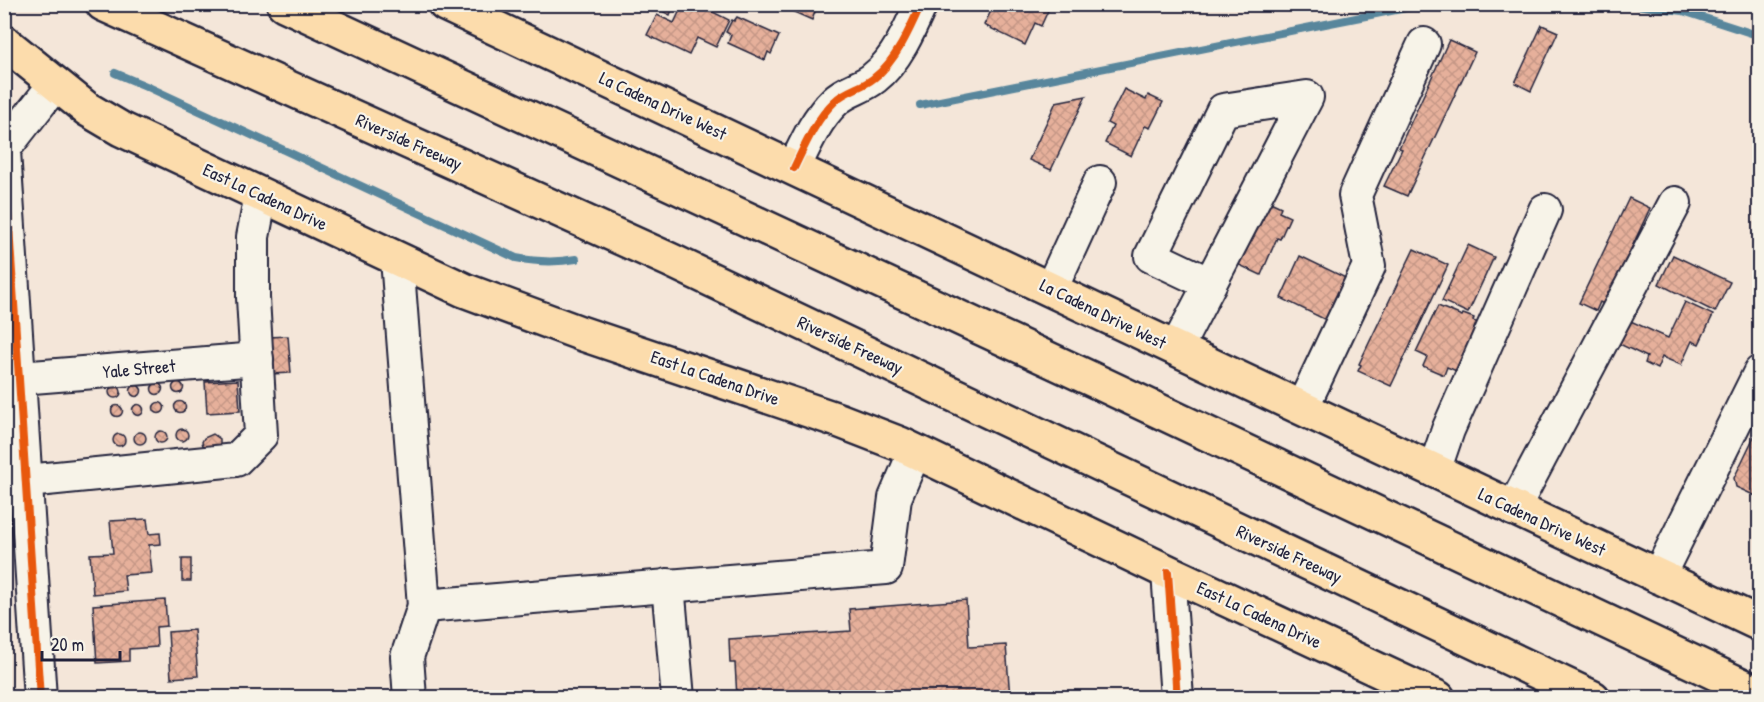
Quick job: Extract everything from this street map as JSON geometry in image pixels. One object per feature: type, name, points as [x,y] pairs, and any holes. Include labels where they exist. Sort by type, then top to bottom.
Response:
[{"type":"main road","name":"Riverside Freeway","points":[[103,4],[670,260],[1593,698]]},
{"type":"main road","points":[[284,4],[1102,384],[1760,694]]},
{"type":"main road","name":"La Cadena Drive West","points":[[445,4],[1760,624]]},
{"type":"main road","name":"East La Cadena Drive","points":[[4,42],[87,109],[121,129],[464,290],[580,333],[838,420],[915,451],[1438,698]]},
{"type":"street","points":[[794,168],[825,111],[836,99],[866,84],[885,69],[921,4]]},
{"type":"street","points":[[1302,408],[1369,266],[1355,195],[1424,44]]},
{"type":"street","points":[[40,698],[4,150],[55,84]]},
{"type":"street","points":[[1176,349],[1210,284],[1307,97],[1223,110],[1151,256],[1210,284]]},
{"type":"street","points":[[1051,289],[1100,182]]},
{"type":"street","points":[[27,481],[236,460],[261,435],[253,298],[253,237],[261,195]]},
{"type":"street","points":[[1513,509],[1675,203]]},
{"type":"street","points":[[1434,471],[1448,430],[1545,210]]},
{"type":"street","points":[[397,258],[424,606],[407,657],[410,698]]},
{"type":"street","name":"Yale Street","points":[[20,378],[257,359]]},
{"type":"street","points":[[1658,577],[1760,372]]},
{"type":"street","points":[[424,606],[886,568],[895,498],[915,451]]},
{"type":"street","points":[[1168,572],[1177,698]]},
{"type":"street","points":[[668,585],[678,698]]},
{"type":"building","points":[[648,4],[674,4],[670,15]]},
{"type":"building","points":[[683,4],[697,4],[729,20],[716,47],[697,38],[689,55],[647,35],[657,15],[674,23]]},
{"type":"building","points":[[776,4],[818,4],[812,20]]},
{"type":"building","points":[[992,4],[1051,4],[1041,26],[1035,23],[1025,45],[984,25],[994,5]]},
{"type":"building","points":[[737,17],[779,36],[771,54],[768,52],[765,60],[728,43],[731,35],[726,32],[732,20],[734,21]]},
{"type":"building","points":[[1542,25],[1558,32],[1531,91],[1515,83]]},
{"type":"building","points":[[1449,40],[1475,52],[1407,196],[1384,186]]},
{"type":"building","points":[[1124,89],[1146,100],[1148,95],[1163,102],[1150,128],[1145,126],[1131,156],[1105,143],[1113,126],[1107,123]]},
{"type":"building","points":[[1086,96],[1051,170],[1029,160],[1056,102]]},
{"type":"building","points":[[1629,198],[1650,208],[1605,305],[1600,302],[1596,311],[1579,303]]},
{"type":"building","points":[[1264,199],[1281,207],[1279,212],[1290,217],[1280,239],[1277,238],[1261,275],[1235,263]]},
{"type":"building","points":[[1468,245],[1494,257],[1468,313],[1442,301]]},
{"type":"building","points":[[1414,249],[1448,265],[1391,386],[1358,371],[1361,365],[1359,364]]},
{"type":"building","points":[[1673,255],[1730,282],[1715,312],[1659,284]]},
{"type":"building","points":[[1300,256],[1350,280],[1330,322],[1281,298]]},
{"type":"building","points":[[1685,302],[1713,315],[1699,344],[1692,341],[1681,365],[1662,357],[1657,369],[1645,363],[1647,357],[1613,341],[1624,318],[1668,338]]},
{"type":"building","points":[[1438,306],[1462,316],[1463,314],[1474,318],[1473,321],[1481,324],[1459,372],[1447,367],[1444,375],[1423,366],[1427,357],[1416,352]]},
{"type":"building","points":[[288,336],[291,373],[271,374],[269,337]]},
{"type":"building","points":[[238,380],[240,411],[207,413],[205,382]]},
{"type":"building","points":[[178,382],[184,388],[178,394],[172,388]]},
{"type":"building","points":[[157,384],[161,385],[161,393],[157,394],[153,393],[152,389],[153,385]]},
{"type":"building","points":[[136,385],[142,391],[136,397],[130,391]]},
{"type":"building","points":[[115,386],[121,392],[115,398],[109,392]]},
{"type":"building","points":[[180,401],[186,407],[180,413],[174,407]]},
{"type":"building","points":[[159,402],[165,408],[159,414],[153,408]]},
{"type":"building","points":[[138,404],[144,410],[138,416],[132,410]]},
{"type":"building","points":[[117,405],[123,411],[117,417],[111,411]]},
{"type":"building","points":[[1760,424],[1760,498],[1736,487],[1734,478]]},
{"type":"building","points":[[182,429],[188,435],[182,441],[176,435]]},
{"type":"building","points":[[161,431],[167,437],[161,443],[155,437]]},
{"type":"building","points":[[140,432],[146,438],[140,444],[134,438]]},
{"type":"building","points":[[119,434],[125,440],[119,446],[113,440]]},
{"type":"building","points":[[213,434],[220,439],[220,447],[204,449],[202,442],[204,438]]},
{"type":"building","points":[[147,519],[149,534],[160,533],[161,544],[149,545],[152,573],[124,575],[126,591],[93,594],[90,554],[113,553],[110,521]]},
{"type":"building","points":[[182,559],[191,559],[191,581],[182,581]]},
{"type":"building","points":[[165,600],[167,626],[156,627],[157,647],[129,649],[129,661],[97,663],[93,605]]},
{"type":"building","points":[[966,600],[969,647],[1006,645],[1010,698],[737,698],[735,663],[730,663],[729,639],[851,631],[849,609]]},
{"type":"building","points":[[194,630],[198,676],[171,678],[168,632]]},
{"type":"waterway","points":[[920,105],[1426,4]]},
{"type":"waterway","points":[[1628,4],[1683,11],[1760,36]]},
{"type":"waterway","points":[[115,73],[516,258],[546,262],[576,259]]},
{"type":"cycle path","points":[[794,168],[828,108],[839,97],[874,78],[889,63],[902,44],[921,4]]},
{"type":"cycle path","points":[[4,151],[40,698]]},
{"type":"cycle path","points":[[1168,572],[1177,698]]}]
